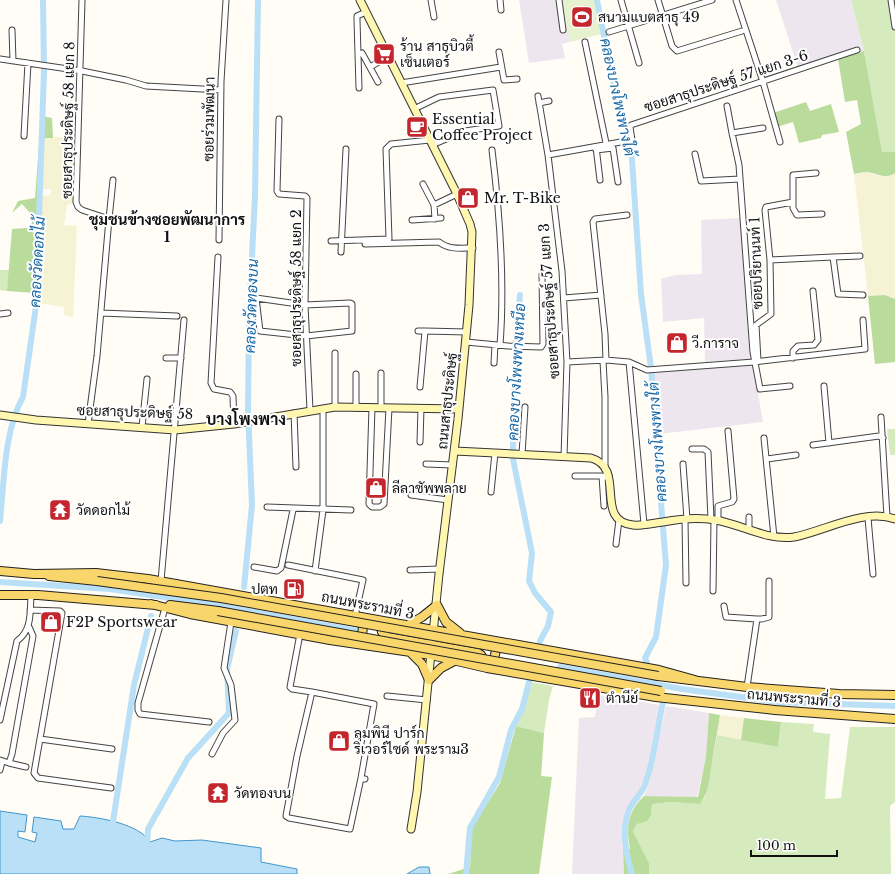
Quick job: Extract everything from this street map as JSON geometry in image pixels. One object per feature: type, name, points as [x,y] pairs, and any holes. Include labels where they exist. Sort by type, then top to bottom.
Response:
[{"type":"main road","name":"ถนนพระรามที่ 3","points":[[0,571],[97,581],[221,598],[695,680],[747,687],[839,694],[895,695]]},
{"type":"main road","name":"ถนนพระรามที่ 3","points":[[34,574],[70,572],[96,573],[161,581],[635,666],[659,673]]},
{"type":"main road","name":"ถนนพระรามที่ 3","points":[[0,595],[31,595],[189,606],[661,696]]},
{"type":"main road","name":"ถนนพระรามที่ 3","points":[[151,604],[231,622],[353,644],[431,655],[502,671],[661,696],[775,710],[895,719]]},
{"type":"main road","points":[[406,626],[422,617],[436,604],[446,622],[460,634]]},
{"type":"main road","points":[[353,644],[358,641],[363,627],[356,616]]},
{"type":"main road","points":[[378,621],[382,632],[388,638],[478,653],[481,655],[487,668]]},
{"type":"main road","points":[[502,671],[494,659],[496,650],[505,643]]},
{"type":"main road","points":[[410,652],[422,664],[429,680],[440,668],[456,660]]},
{"type":"street","name":"ซอยสาธุประดิษฐ์ 58 แยก 8","points":[[82,0],[82,71],[76,202],[78,208],[109,219]]},
{"type":"street","name":"ซอยร่วมพัฒนา","points":[[219,240],[221,90],[226,0]]},
{"type":"street","name":"ถนนสาธุประดิษฐ์","points":[[360,0],[457,194],[470,224],[473,248],[467,332],[455,451],[436,604],[417,792],[411,828]]},
{"type":"street","points":[[431,0],[434,17]]},
{"type":"street","points":[[500,0],[501,10]]},
{"type":"street","points":[[559,0],[563,30]]},
{"type":"street","points":[[621,0],[639,63]]},
{"type":"street","points":[[658,0],[674,50],[677,51],[742,32]]},
{"type":"street","points":[[608,32],[712,0]]},
{"type":"street","points":[[736,0],[763,82],[780,142]]},
{"type":"street","points":[[891,0],[895,27]]},
{"type":"street","points":[[359,88],[357,16],[366,12]]},
{"type":"street","points":[[12,30],[13,61]]},
{"type":"street","points":[[585,42],[606,143]]},
{"type":"street","name":"ซอยสาธุประดิษฐ์ 57 แยก 3-6","points":[[548,155],[596,148],[606,143],[631,140],[631,125],[857,50]]},
{"type":"street","points":[[499,52],[501,67],[506,81],[517,79]]},
{"type":"street","points":[[362,53],[378,82]]},
{"type":"street","points":[[370,67],[389,56]]},
{"type":"street","points":[[0,59],[82,71],[126,80],[146,86],[221,90]]},
{"type":"street","points":[[24,136],[28,63]]},
{"type":"street","points":[[401,83],[501,67]]},
{"type":"street","points":[[331,241],[389,239],[386,149],[391,144],[431,142],[465,131],[498,126],[493,90],[439,98],[414,109]]},
{"type":"street","name":"ซอยสาธุประดิษฐ์ 57 แยก 3","points":[[538,96],[548,155],[564,298],[567,362],[564,457]]},
{"type":"street","points":[[539,103],[549,101]]},
{"type":"street","points":[[727,106],[739,165],[756,362],[760,389],[790,386]]},
{"type":"street","name":"ซอยสาธุประดิษฐ์ 58 แยก 2","points":[[279,119],[277,191],[279,194],[305,196],[307,198],[305,305],[310,410]]},
{"type":"street","points":[[732,133],[763,128]]},
{"type":"street","points":[[600,180],[596,148],[612,148],[618,182]]},
{"type":"street","points":[[341,252],[346,149]]},
{"type":"street","points":[[492,150],[501,236],[502,311],[494,363]]},
{"type":"street","points":[[695,154],[701,181],[740,179]]},
{"type":"street","points":[[816,173],[793,175],[793,208],[797,215],[822,214]]},
{"type":"street","points":[[88,424],[101,313],[113,180]]},
{"type":"street","points":[[412,220],[438,218],[423,184]]},
{"type":"street","points":[[434,206],[457,194]]},
{"type":"street","name":"ซอยปริยานนท์ 1","points":[[756,362],[756,325],[769,316],[772,312],[770,260],[765,210],[766,207],[771,205],[793,202]]},
{"type":"street","points":[[604,506],[604,360],[601,295],[593,220],[627,215]]},
{"type":"street","points":[[365,244],[439,242],[444,246],[453,248],[473,248]]},
{"type":"street","points":[[770,260],[860,256]]},
{"type":"street","points":[[218,257],[212,386],[214,389],[230,392],[233,396],[234,424]]},
{"type":"street","points":[[833,257],[838,294],[863,295]]},
{"type":"street","points":[[466,342],[539,347],[543,344],[542,275]]},
{"type":"street","points":[[793,358],[793,351],[795,348],[798,346],[814,344],[818,340],[813,291]]},
{"type":"street","points":[[564,298],[601,295]]},
{"type":"street","points":[[256,298],[305,305],[348,302],[352,304],[352,329],[350,332],[306,336],[260,331],[256,298]]},
{"type":"street","points":[[0,314],[8,313]]},
{"type":"street","points":[[101,313],[177,316]]},
{"type":"street","points":[[161,581],[184,320]]},
{"type":"street","points":[[567,362],[604,360],[629,362],[647,370],[654,370],[756,362],[865,349],[863,320]]},
{"type":"street","points":[[418,331],[467,332]]},
{"type":"street","points":[[420,386],[425,331]]},
{"type":"street","points":[[335,353],[335,407]]},
{"type":"street","points":[[166,358],[181,358]]},
{"type":"street","points":[[629,362],[644,524]]},
{"type":"street","points":[[381,373],[381,408]]},
{"type":"street","points":[[356,374],[356,408]]},
{"type":"street","points":[[142,427],[147,379]]},
{"type":"street","points":[[824,386],[828,443]]},
{"type":"street","name":"ซอยสาธุประดิษฐ์ 58","points":[[0,415],[88,424],[175,430],[248,422],[310,410],[335,407],[459,409]]},
{"type":"street","points":[[372,407],[370,507],[380,507],[384,504],[389,408]]},
{"type":"street","points":[[522,454],[525,407]]},
{"type":"street","points":[[316,571],[323,510],[323,408]]},
{"type":"street","points":[[420,442],[422,408]]},
{"type":"street","points":[[294,413],[296,467]]},
{"type":"street","points":[[881,417],[887,517]]},
{"type":"street","points":[[714,520],[718,506],[732,502],[734,499],[728,431]]},
{"type":"street","points":[[813,445],[880,436],[883,438]]},
{"type":"street","points":[[764,438],[774,537]]},
{"type":"street","points":[[692,449],[704,449],[708,452],[714,520],[713,591]]},
{"type":"street","points":[[455,451],[591,458],[599,460],[604,465]]},
{"type":"street","points":[[491,492],[496,453]]},
{"type":"street","points":[[767,459],[796,455]]},
{"type":"street","points":[[426,464],[453,465]]},
{"type":"street","points":[[683,464],[686,519],[686,583]]},
{"type":"street","points":[[575,476],[605,477]]},
{"type":"street","points":[[605,477],[613,511],[619,520],[634,525],[686,519],[714,520],[774,537],[796,537],[851,520],[887,517],[895,519]]},
{"type":"street","points":[[410,495],[448,500]]},
{"type":"street","points":[[267,507],[293,510],[351,510]]},
{"type":"street","points":[[254,567],[277,571],[281,568],[293,510]]},
{"type":"street","points":[[749,517],[750,530]]},
{"type":"street","points":[[868,518],[873,574]]},
{"type":"street","points":[[616,544],[619,520]]},
{"type":"street","points":[[288,565],[363,580],[356,616]]},
{"type":"street","points":[[410,570],[440,569]]},
{"type":"street","points":[[724,606],[726,617],[757,618],[762,620],[770,617],[769,581]]},
{"type":"street","points":[[0,720],[17,641],[24,636],[29,627],[31,595]]},
{"type":"street","points":[[165,608],[138,703],[138,710],[140,714],[209,722]]},
{"type":"street","points":[[30,610],[62,613],[34,773],[38,778],[111,788]]},
{"type":"street","points":[[747,687],[757,618]]},
{"type":"street","points":[[212,754],[224,732],[235,720],[229,680],[224,668],[231,622]]},
{"type":"street","points":[[9,763],[33,636],[29,627]]},
{"type":"street","points":[[300,634],[290,687],[292,689],[312,692],[374,704],[363,778],[350,829],[289,818],[286,816],[297,756],[312,692]]},
{"type":"street","points":[[387,696],[427,700]]},
{"type":"street","points":[[40,740],[112,749]]},
{"type":"street","points":[[0,770],[1,761],[26,767]]},
{"type":"shaded area","points":[[519,0],[561,0],[570,42],[562,44],[565,58],[529,63]]},
{"type":"shaded area","points":[[776,0],[851,0],[864,51],[799,71]]},
{"type":"shaded area","points":[[75,136],[73,203],[67,205],[64,225],[77,226],[73,317],[64,315],[64,307],[37,303],[42,196],[50,195],[51,189],[42,189],[44,138]]},
{"type":"shaded area","points":[[867,172],[879,176],[891,176],[895,173],[895,299],[885,295],[868,296],[854,174]]},
{"type":"shaded area","points":[[741,218],[752,359],[705,362],[704,318],[663,322],[661,279],[675,275],[702,274],[701,220]]},
{"type":"shaded area","points":[[753,364],[763,422],[658,434],[653,373]]},
{"type":"shaded area","points":[[598,695],[660,705],[645,778],[641,788],[625,811],[622,824],[624,874],[572,874],[579,718],[595,717]]},
{"type":"shaded area","points":[[666,706],[709,713],[706,756],[697,797],[644,796],[650,781]]},
{"type":"shaded area","points":[[720,715],[744,718],[741,740],[717,735]]},
{"type":"green space","name":"สนามแบตสาธุ 49","points":[[561,0],[596,0],[602,34],[570,42]]},
{"type":"green space","points":[[851,0],[895,0],[895,152],[882,152],[864,51]]},
{"type":"green space","points":[[864,51],[882,152],[895,152],[895,173],[888,176],[881,176],[867,172],[854,174],[846,132],[861,124],[857,100],[845,102],[838,59]]},
{"type":"green space","points":[[806,102],[810,111],[831,104],[839,132],[822,135],[821,138],[799,143],[793,122],[777,127],[773,113]]},
{"type":"green space","points":[[41,116],[52,118],[53,138],[44,138],[35,293],[7,291],[12,229],[27,228],[32,223],[31,214],[22,204],[12,213],[18,201],[35,198]]},
{"type":"green space","points":[[0,270],[10,270],[7,291],[0,290]]},
{"type":"green space","points":[[885,295],[895,299],[895,362],[875,364],[868,296]]},
{"type":"green space","points":[[887,429],[895,429],[895,455],[890,455]]},
{"type":"green space","points":[[531,682],[553,686],[549,700],[544,733],[516,726]]},
{"type":"green space","points":[[709,713],[720,715],[709,784],[706,794],[700,804],[670,802],[652,804],[651,815],[647,821],[637,824],[633,831],[649,863],[649,874],[624,874],[623,850],[630,849],[628,834],[629,821],[638,802],[644,796],[698,797],[706,756]]},
{"type":"green space","points":[[744,718],[781,722],[778,747],[741,740]]},
{"type":"green space","points":[[781,722],[814,724],[813,732],[830,734],[825,799],[841,798],[850,727],[895,727],[895,802],[890,806],[891,874],[649,874],[649,863],[633,831],[637,824],[651,815],[652,804],[670,802],[700,804],[705,797],[717,735],[778,747]]},
{"type":"green space","points":[[516,726],[544,733],[541,776],[552,777],[539,874],[448,874],[470,867],[472,828],[500,783]]},
{"type":"water","points":[[0,811],[27,815],[25,832],[18,831],[18,837],[35,842],[37,833],[32,832],[34,817],[61,821],[63,829],[74,829],[80,816],[107,820],[128,826],[137,830],[150,842],[162,838],[175,841],[202,840],[261,848],[261,862],[297,869],[297,874],[0,874]]},
{"type":"water","points":[[419,867],[429,867],[430,874],[407,874]]},
{"type":"waterway","name":"คลองวัดดอกไม้","points":[[0,521],[8,441],[17,410],[23,397],[36,306],[44,71],[43,0]]},
{"type":"waterway","name":"คลองวัดทองบน","points":[[244,587],[252,505],[248,411],[249,318],[255,195],[258,0]]},
{"type":"waterway","name":"คลองบางโพงพางใต้","points":[[597,0],[612,76],[631,145],[641,294],[651,368],[666,565],[656,637],[645,658],[663,702],[649,773],[643,789],[630,808],[625,824],[626,849],[632,874]]},
{"type":"waterway","name":"คลองบางโพงพางเหนือ","points":[[513,449],[515,353],[520,295]]},
{"type":"waterway","name":"คลองบางโพงพางเหนือ","points":[[513,459],[532,553],[529,581],[535,593],[551,612],[548,626],[540,641]]},
{"type":"waterway","points":[[0,582],[110,589],[210,604],[357,631]]},
{"type":"waterway","points":[[112,828],[134,685],[151,616]]},
{"type":"waterway","name":"คลองวัดทองบน","points":[[147,846],[148,829],[188,758],[229,713],[227,669],[236,631]]},
{"type":"waterway","points":[[560,667],[682,689],[778,702],[895,706]]},
{"type":"waterway","name":"คลองบางโพงพางเหนือ","points":[[466,874],[470,828],[499,777],[511,730],[522,709],[529,682]]},
{"type":"place","name":"สนามแบตสาธุ 49","points":[[582,17]]},
{"type":"place","name":"ร้าน สาธุบิวตี้ เซ็นเตอร์","points":[[384,54]]},
{"type":"place","name":"Essential Coffee Project","points":[[417,127]]},
{"type":"place","name":"Mr. T-Bike","points":[[468,198]]},
{"type":"place","name":"วี.การาจ","points":[[677,343]]},
{"type":"place","name":"ลีลาซัพพลาย","points":[[376,488]]},
{"type":"place","name":"วัดดอกไม้","points":[[60,510]]},
{"type":"place","name":"ปตท","points":[[294,589]]},
{"type":"place","name":"F2P Sportswear","points":[[51,622]]},
{"type":"place","name":"ตำนีย์","points":[[590,698]]},
{"type":"place","name":"ลุมพินี ปาร์ก ริเวอร์ไซด์ พระราม3","points":[[339,741]]},
{"type":"place","name":"วัดทองบน","points":[[218,793]]},
{"type":"district","name":"ชุมชนข้างซอยพัฒนาการ 1","points":[[167,228]]},
{"type":"district","name":"บางโพงพาง","points":[[246,419]]}]
